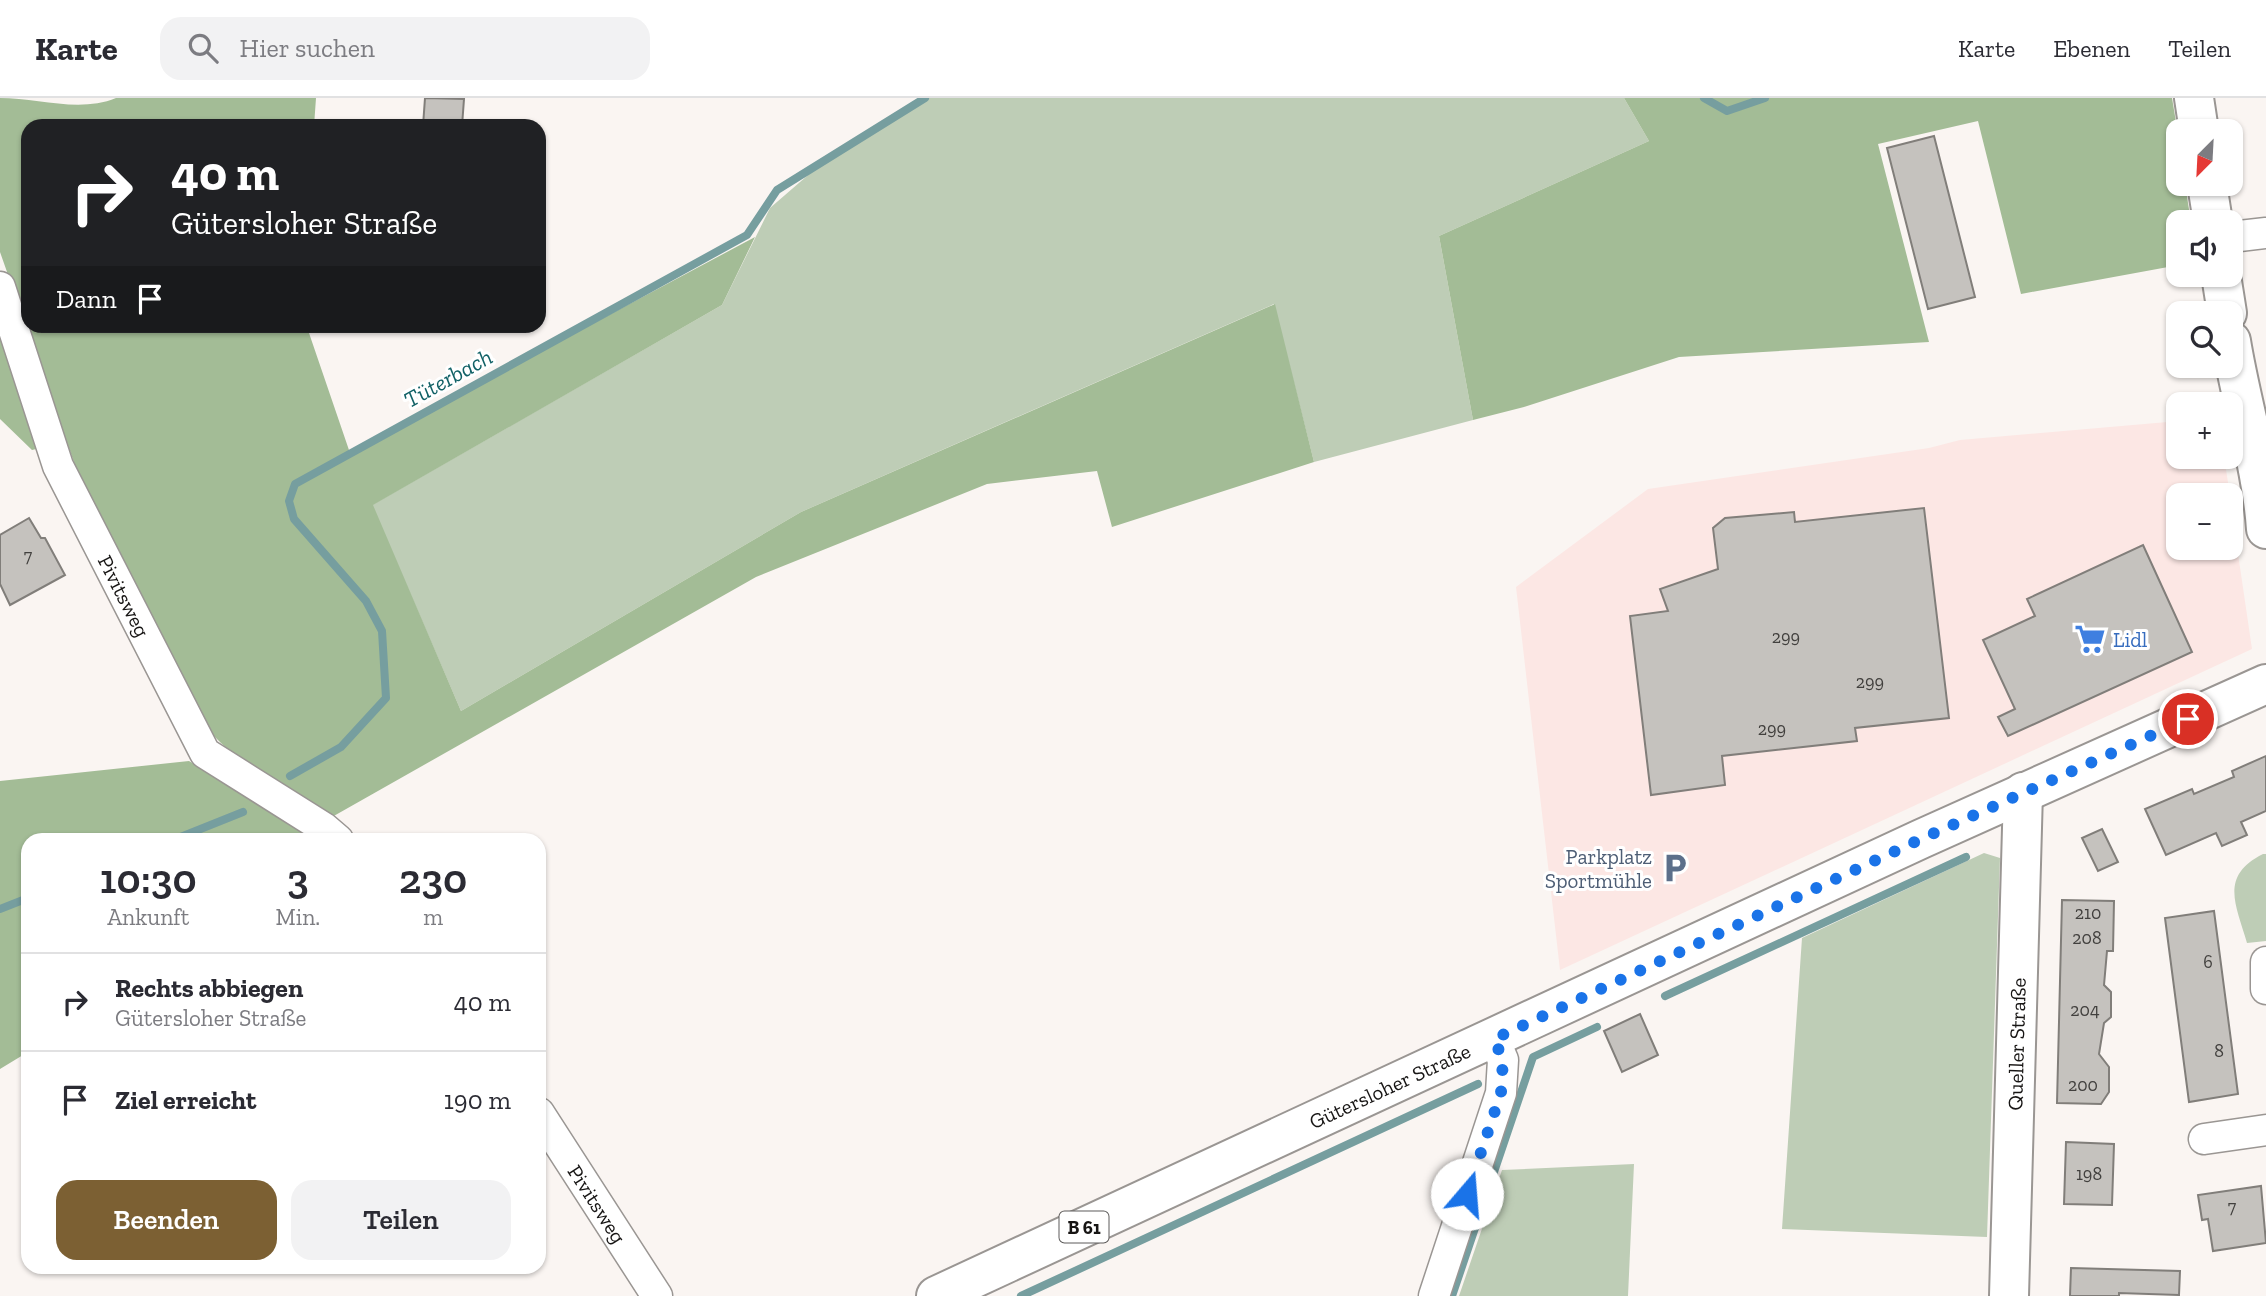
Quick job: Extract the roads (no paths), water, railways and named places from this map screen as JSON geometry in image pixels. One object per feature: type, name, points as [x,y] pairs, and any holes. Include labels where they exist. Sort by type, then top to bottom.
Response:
[{"type":"main road","points":[[2194,98],[2197,119]]},
{"type":"main road","points":[[2238,378],[2265,508]]},
{"type":"main road","name":"Gütersloher Straße","points":[[936,1296],[2023,792],[2266,684]]},
{"type":"main road","name":"Queller Straße","points":[[2009,1296],[2023,792]]},
{"type":"street","points":[[2243,236],[2266,233]]},
{"type":"street","name":"Pivitsweg","points":[[0,287],[58,466],[205,754],[330,833]]},
{"type":"street","points":[[2266,962],[2266,989]]},
{"type":"street","points":[[1434,1296],[1501,1093],[1503,1060],[1494,1039]]},
{"type":"street","name":"Pivitsweg","points":[[546,1124],[657,1296]]},
{"type":"street","points":[[2204,1139],[2266,1130]]},
{"type":"waterway","name":"Tüterbach","points":[[290,776],[341,747],[386,698],[382,631],[366,601],[294,519],[289,501],[295,484],[747,235],[777,190],[925,98]]},
{"type":"waterway","name":"Tüterbach","points":[[1704,98],[1727,111],[1765,98]]},
{"type":"waterway","name":"Tüterbach","points":[[190,833],[243,812]]},
{"type":"waterway","points":[[1665,996],[1966,857]]},
{"type":"waterway","name":"Tüterbach","points":[[0,909],[21,901]]},
{"type":"waterway","points":[[1452,1296],[1533,1057],[1597,1027]]},
{"type":"waterway","points":[[1021,1296],[1478,1084]]},
{"type":"place","name":"Lidl","points":[[2090,639]]},
{"type":"place","name":"Parkplatz Sportmühle","points":[[1675,868]]}]
